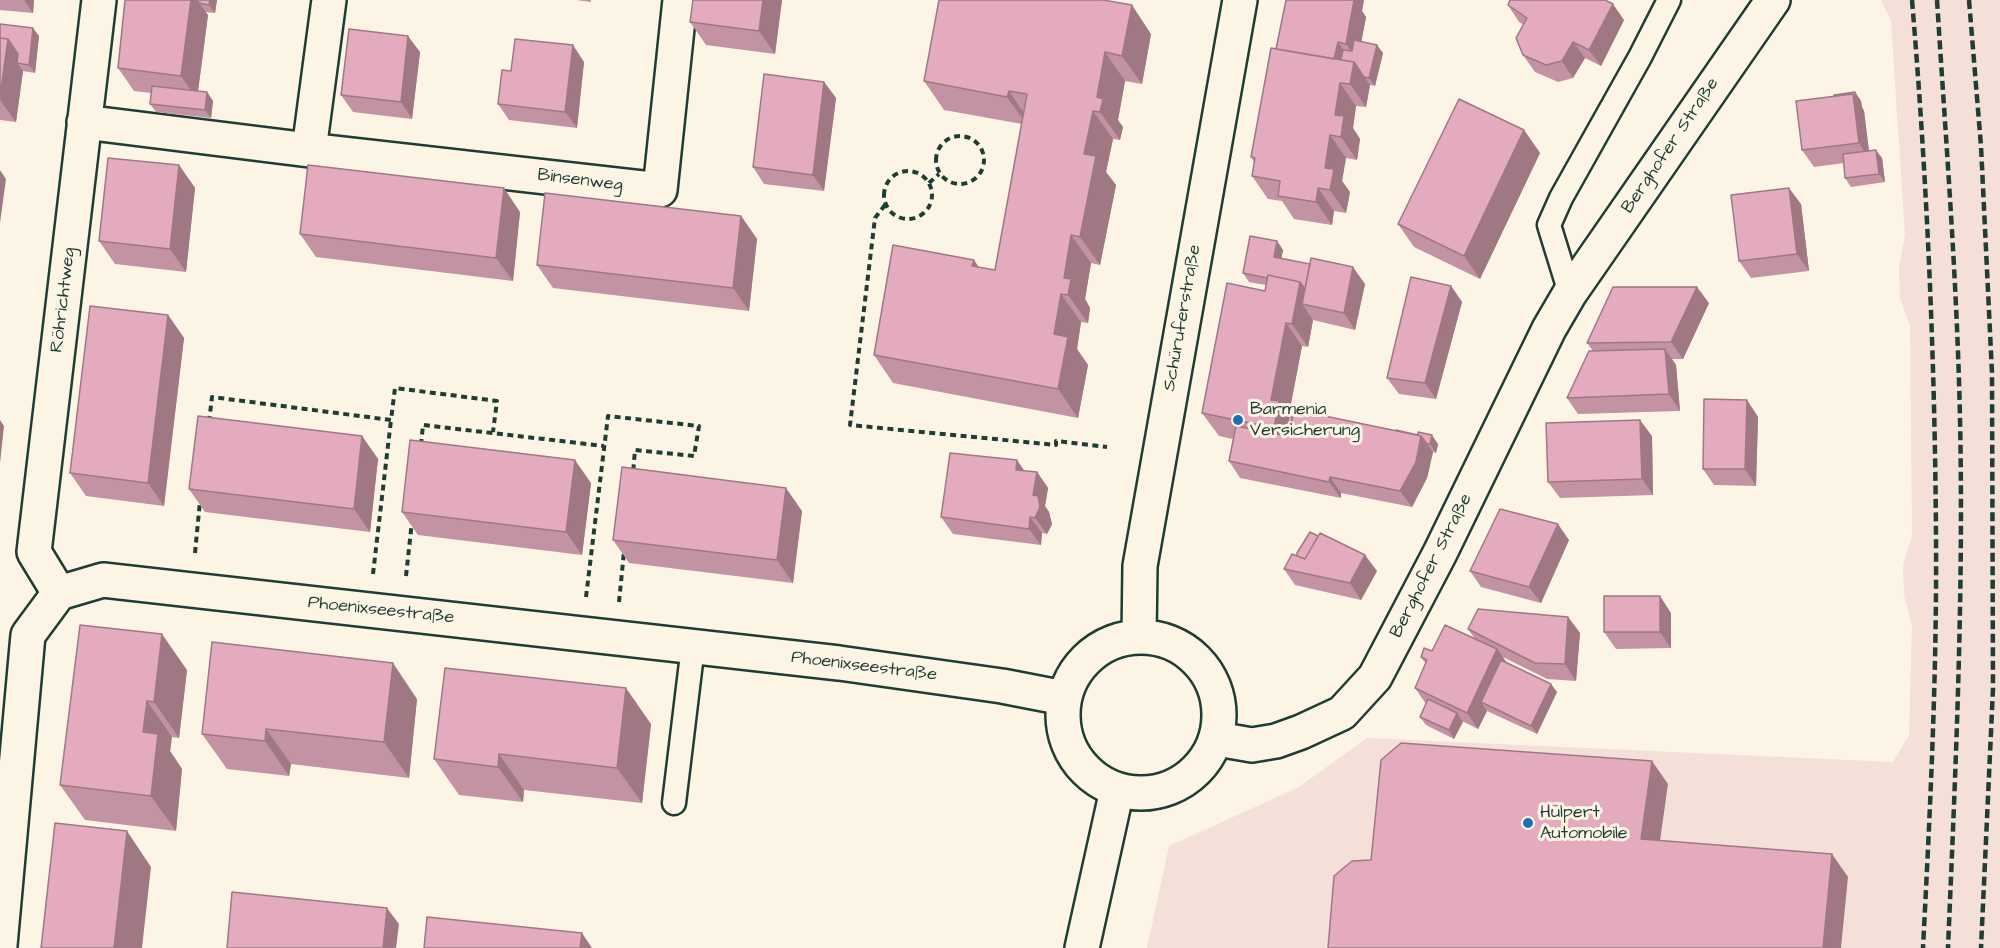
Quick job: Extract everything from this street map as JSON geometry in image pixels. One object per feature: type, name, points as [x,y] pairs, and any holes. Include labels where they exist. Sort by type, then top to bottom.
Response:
[{"type":"street","name":"Röhrichtweg","points":[[59,593],[34,552],[99,0]]},
{"type":"street","points":[[309,150],[329,0]]},
{"type":"street","name":"Binsenweg","points":[[84,122],[660,190],[680,0]]},
{"type":"street","name":"Schüruferstraße","points":[[1139,637],[1140,566],[1240,0]]},
{"type":"street","name":"Berghofer Straße","points":[[1217,739],[1252,745],[1276,741],[1301,732],[1342,713],[1375,677],[1440,552],[1549,329],[1570,293],[1773,0]]},
{"type":"street","name":"Phoenixseestraße","points":[[59,593],[103,580],[839,663],[990,684],[1064,698]]},
{"type":"street","points":[[0,945],[28,635],[59,593]]},
{"type":"street","points":[[1139,637],[1164,640],[1186,651],[1203,668],[1215,690],[1220,714],[1217,739],[1204,761],[1187,779],[1165,790],[1141,794],[1117,790],[1096,780],[1079,764],[1068,744],[1062,721],[1064,698],[1074,674],[1091,654],[1114,642],[1139,637]]},
{"type":"street","points":[[1082,948],[1117,790]]},
{"type":"lane","points":[[1570,293],[1549,225],[1561,198],[1640,57],[1669,0]]},
{"type":"lane","points":[[674,803],[693,646]]},
{"type":"path","points":[[964,136],[972,139],[982,151],[983,168],[974,180],[959,185],[951,183],[939,174],[935,159],[937,151],[948,139],[964,136]]},
{"type":"path","points":[[900,172],[916,172],[924,176],[929,183],[932,199],[924,213],[918,217],[903,219],[895,216],[885,205],[884,189],[893,176],[900,172]]},
{"type":"path","points":[[929,183],[939,174]]},
{"type":"path","points":[[885,205],[874,218],[850,425],[1056,445],[1056,441],[1107,447]]},
{"type":"path","points":[[368,609],[395,388],[497,400],[493,432]]},
{"type":"path","points":[[208,432],[212,397],[392,420]]},
{"type":"path","points":[[581,633],[608,416],[699,426],[694,456],[635,450],[632,484]]},
{"type":"path","points":[[421,448],[423,425],[604,446]]},
{"type":"path","points":[[191,590],[201,491]]},
{"type":"path","points":[[401,613],[413,517]]},
{"type":"path","points":[[615,637],[626,541]]},
{"type":"shaded area","points":[[1881,0],[2000,0],[2000,948],[1147,948],[1169,846],[1299,787],[1367,738],[1893,762],[1909,735],[1912,625],[1904,596],[1903,564],[1912,536],[1910,326],[1900,298],[1899,268],[1905,235],[1891,21]]},
{"type":"building","points":[[125,0],[191,0],[181,76],[118,68]]},
{"type":"building","points":[[197,0],[210,0],[209,5],[199,3]]},
{"type":"building","points":[[693,0],[763,0],[759,31],[690,22]]},
{"type":"building","points":[[939,0],[1103,0],[1132,5],[1122,56],[1105,52],[1097,97],[1103,99],[1100,112],[1093,111],[1084,154],[1096,156],[1080,237],[1071,235],[1064,278],[1071,279],[1068,295],[1061,294],[1054,334],[1068,337],[1058,389],[874,355],[893,245],[974,260],[972,266],[995,270],[1027,94],[1009,91],[1007,97],[924,81]]},
{"type":"building","points":[[1286,0],[1354,0],[1346,44],[1338,42],[1334,59],[1276,49]]},
{"type":"building","points":[[1510,0],[1605,0],[1613,4],[1589,50],[1573,42],[1562,61],[1546,65],[1523,55],[1516,38],[1527,18],[1508,5]]},
{"type":"building","points":[[0,24],[33,28],[29,65],[17,63],[18,54],[8,39],[0,38]]},
{"type":"building","points":[[349,29],[408,36],[401,102],[341,95]]},
{"type":"building","points":[[0,38],[8,39],[0,97]]},
{"type":"building","points":[[515,39],[573,45],[565,112],[498,104],[502,70],[511,71]]},
{"type":"building","points":[[1354,40],[1377,45],[1369,78],[1364,77],[1354,62],[1341,60],[1343,50],[1352,51]]},
{"type":"building","points":[[1271,48],[1354,62],[1350,84],[1340,83],[1335,115],[1344,116],[1341,137],[1330,135],[1325,168],[1334,169],[1330,190],[1318,188],[1316,202],[1278,196],[1280,181],[1252,176],[1255,158],[1251,157]]},
{"type":"building","points":[[764,74],[824,82],[813,175],[753,167]]},
{"type":"building","points":[[152,86],[207,92],[205,110],[150,104]]},
{"type":"building","points":[[1855,92],[1856,99],[1853,94],[1834,96],[1834,95]]},
{"type":"building","points":[[1853,94],[1859,143],[1802,150],[1796,101]]},
{"type":"building","points":[[1459,99],[1524,130],[1464,256],[1398,224]]},
{"type":"building","points":[[1876,150],[1879,174],[1845,178],[1843,154]]},
{"type":"building","points":[[108,158],[179,165],[170,249],[99,241]]},
{"type":"building","points":[[308,165],[504,188],[496,258],[300,234]]},
{"type":"building","points":[[1789,188],[1797,254],[1739,261],[1731,195]]},
{"type":"building","points":[[545,193],[741,216],[733,288],[537,265]]},
{"type":"building","points":[[1250,236],[1277,241],[1274,257],[1310,264],[1305,289],[1300,282],[1268,275],[1267,278],[1243,273]]},
{"type":"building","points":[[1311,258],[1353,267],[1344,313],[1302,304]]},
{"type":"building","points":[[1268,275],[1300,282],[1292,324],[1286,323],[1271,400],[1279,401],[1274,428],[1202,413],[1227,283],[1265,291]]},
{"type":"building","points":[[1411,277],[1451,286],[1425,383],[1387,378]]},
{"type":"building","points":[[1613,287],[1697,287],[1671,342],[1587,343]]},
{"type":"building","points":[[90,306],[168,315],[148,483],[70,473]]},
{"type":"building","points":[[1665,349],[1669,394],[1567,398],[1589,351]]},
{"type":"building","points":[[1704,399],[1747,400],[1745,469],[1703,469]]},
{"type":"building","points":[[1296,410],[1421,436],[1416,462],[1400,491],[1330,477],[1329,482],[1229,461],[1236,426],[1288,436]]},
{"type":"building","points":[[198,416],[362,436],[354,509],[189,489]]},
{"type":"building","points":[[1289,416],[1293,416],[1288,436],[1285,436]]},
{"type":"building","points":[[1640,420],[1642,479],[1548,482],[1546,423]]},
{"type":"building","points":[[1396,430],[1418,435],[1418,432],[1432,435],[1430,444],[1427,444],[1421,436]]},
{"type":"building","points":[[410,440],[575,460],[566,532],[402,512]]},
{"type":"building","points":[[950,453],[1017,460],[1016,470],[1037,472],[1033,495],[1038,496],[1040,507],[1035,518],[1030,517],[1029,529],[941,517]]},
{"type":"building","points":[[622,467],[786,488],[777,560],[613,540]]},
{"type":"building","points":[[1500,509],[1558,524],[1529,587],[1470,571]]},
{"type":"building","points":[[1310,532],[1318,536],[1305,559],[1297,556],[1297,553]]},
{"type":"building","points":[[1320,533],[1365,555],[1350,583],[1284,569],[1292,554],[1305,559]]},
{"type":"building","points":[[1604,596],[1660,596],[1660,632],[1604,632]]},
{"type":"building","points":[[1478,609],[1568,617],[1565,664],[1535,663],[1468,629]]},
{"type":"building","points":[[80,625],[162,634],[154,702],[147,701],[143,732],[158,734],[151,796],[60,785]]},
{"type":"building","points":[[1445,625],[1497,649],[1467,713],[1415,688],[1427,660],[1421,657],[1424,648],[1432,651]]},
{"type":"building","points":[[212,642],[393,663],[384,742],[266,729],[265,741],[202,734]]},
{"type":"building","points":[[1501,660],[1551,684],[1531,726],[1481,702]]},
{"type":"building","points":[[445,668],[626,688],[617,768],[499,754],[498,767],[434,759]]},
{"type":"building","points":[[1428,699],[1457,713],[1449,730],[1420,717]]},
{"type":"building","name":"Hülpert Automobile","points":[[1401,743],[1652,761],[1641,839],[1832,854],[1823,948],[1328,948],[1334,876],[1352,861],[1371,860],[1381,760]]},
{"type":"building","points":[[55,823],[127,831],[114,948],[41,948]]},
{"type":"building","points":[[232,892],[387,908],[383,948],[227,948]]},
{"type":"building","points":[[427,917],[582,933],[580,948],[424,948]]},
{"type":"railway","points":[[1912,0],[1926,202],[1935,471],[1934,692],[1923,948]]},
{"type":"railway","points":[[1937,0],[1955,286],[1961,452],[1959,664],[1948,948]]},
{"type":"railway","points":[[1969,0],[1981,146],[1992,373],[1993,689],[1981,948]]},
{"type":"place","name":"Barmenia Versicherung","points":[[1238,420]]},
{"type":"place","name":"Hülpert Automobile","points":[[1528,823]]}]
